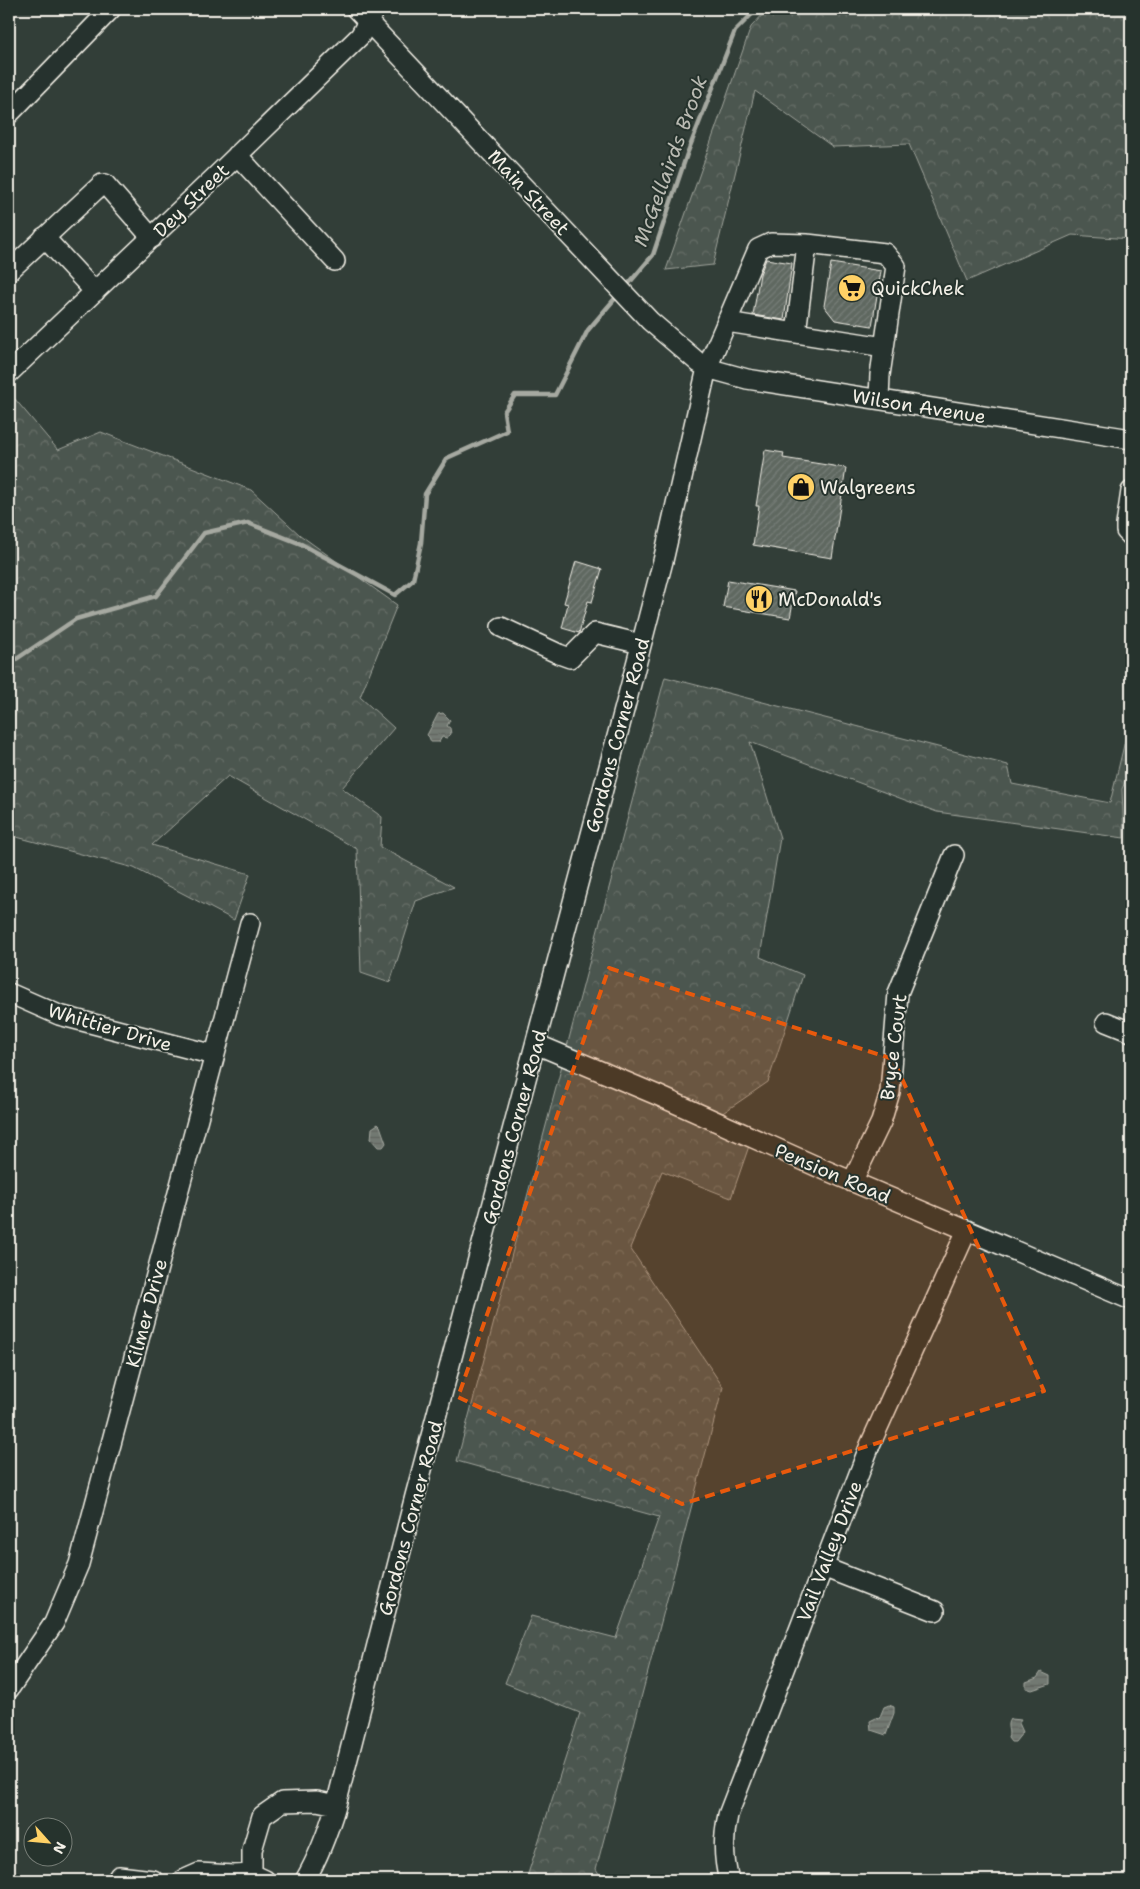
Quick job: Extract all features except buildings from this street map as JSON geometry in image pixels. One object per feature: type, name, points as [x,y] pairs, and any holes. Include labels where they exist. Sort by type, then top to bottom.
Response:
[{"type":"street","points":[[9,114],[111,9]]},
{"type":"street","name":"Dey Street","points":[[9,373],[152,238],[360,36],[366,13]]},
{"type":"street","name":"Main Street","points":[[366,13],[639,309],[678,345],[707,368]]},
{"type":"street","points":[[237,155],[335,261]]},
{"type":"street","points":[[9,271],[102,184],[105,184],[152,238]]},
{"type":"street","points":[[44,237],[95,292]]},
{"type":"street","name":"Gordons Corner Road","points":[[305,1880],[325,1840],[336,1805],[430,1438],[663,561],[707,368],[758,249],[771,243],[807,244],[885,253],[896,266],[880,374],[879,399]]},
{"type":"street","points":[[796,333],[807,244]]},
{"type":"street","points":[[727,322],[884,347]]},
{"type":"street","name":"Wilson Avenue","points":[[707,368],[747,379],[1131,439]]},
{"type":"street","points":[[1131,491],[1126,525],[1126,531],[1131,536]]},
{"type":"street","points":[[501,627],[570,658],[595,633],[641,644]]},
{"type":"street","name":"Bryce Court","points":[[852,1182],[882,1122],[890,1092],[898,993],[954,855]]},
{"type":"street","name":"Kilmer Drive","points":[[9,1689],[54,1623],[79,1564],[250,923]]},
{"type":"street","name":"Whittier Drive","points":[[9,993],[59,1015],[214,1055]]},
{"type":"street","points":[[1106,1022],[1131,1032]]},
{"type":"street","name":"Pension Road","points":[[536,1044],[657,1095],[852,1182],[1131,1300]]},
{"type":"street","name":"Vail Valley Drive","points":[[729,1880],[724,1862],[728,1815],[870,1445],[967,1230]]},
{"type":"street","points":[[823,1567],[935,1611]]},
{"type":"street","points":[[183,1880],[199,1873],[255,1878],[252,1850],[262,1816],[282,1802],[317,1801],[336,1805]]},
{"type":"street","points":[[117,1880],[119,1876],[153,1880]]},
{"type":"highlighted area","points":[[609,968],[893,1059],[1044,1391],[682,1504],[458,1397]]},
{"type":"green space","points":[[768,9],[1131,9],[1131,239],[1072,235],[967,281],[909,144],[833,147],[755,91],[713,265],[666,270],[751,27]]},
{"type":"green space","points":[[9,392],[58,450],[101,432],[251,490],[300,535],[397,605],[360,697],[394,728],[342,788],[382,817],[380,847],[454,887],[416,901],[390,983],[361,973],[357,849],[228,776],[152,845],[250,874],[234,920],[134,868],[9,835]]},
{"type":"green space","points":[[665,677],[1008,765],[1012,784],[1110,803],[1131,716],[1131,767],[1122,789],[1124,838],[937,812],[750,742],[780,838],[760,957],[803,975],[768,1082],[711,1121],[749,1146],[731,1198],[662,1171],[630,1248],[723,1387],[596,1869],[603,1880],[526,1880],[580,1713],[505,1683],[531,1616],[616,1638],[659,1517],[457,1461]]},
{"type":"shaded area","points":[[443,713],[450,720],[447,726],[450,728],[451,734],[447,738],[442,737],[439,742],[431,742],[427,735],[438,714]]},
{"type":"shaded area","points":[[378,1124],[386,1143],[383,1147],[378,1147],[371,1139],[372,1128]]},
{"type":"shaded area","points":[[1041,1672],[1050,1676],[1050,1684],[1032,1690],[1026,1688],[1026,1682],[1037,1678]]},
{"type":"shaded area","points":[[889,1705],[894,1707],[894,1713],[886,1735],[871,1730],[870,1721],[876,1718],[879,1719],[884,1707]]},
{"type":"shaded area","points":[[1010,1719],[1021,1720],[1019,1723],[1023,1732],[1015,1742],[1011,1742],[1008,1738]]},
{"type":"waterway","name":"McGellairds Brook","points":[[625,288],[653,255],[687,154],[735,31],[757,9]]},
{"type":"waterway","name":"McGellairds Brook","points":[[9,664],[76,619],[156,596],[204,533],[248,523],[301,544],[395,595],[413,580],[421,543],[425,494],[447,458],[507,431],[504,412],[515,395],[555,395],[588,330],[618,295]]},
{"type":"place","name":"QuickChek","points":[[852,288]]},
{"type":"place","name":"Walgreens","points":[[801,487]]},
{"type":"place","name":"McDonald's","points":[[759,599]]}]
